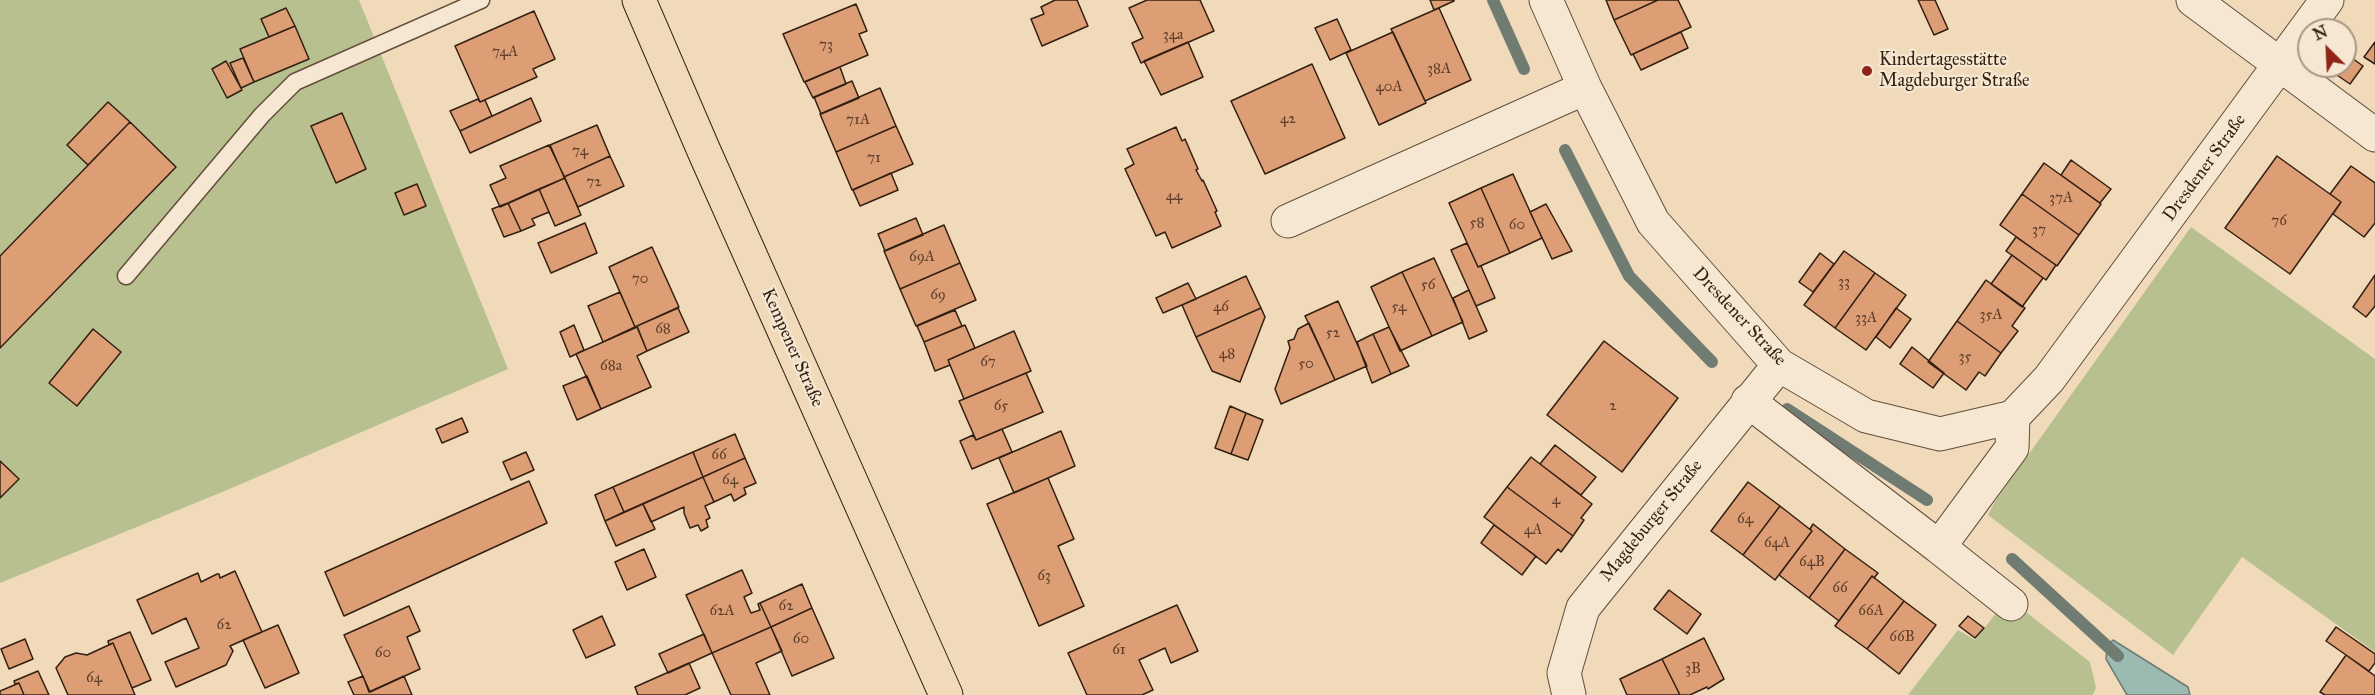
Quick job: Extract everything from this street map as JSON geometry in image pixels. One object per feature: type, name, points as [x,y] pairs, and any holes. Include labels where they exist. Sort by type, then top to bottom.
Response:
[{"type":"main road","name":"Kempener Straße","points":[[639,0],[704,152],[946,695]]},
{"type":"street","name":"Dresdener Straße","points":[[1546,0],[1585,88],[1653,222],[1779,365],[1866,416],[1940,434],[2013,417],[2049,379],[2327,0]]},
{"type":"street","points":[[2193,0],[2375,135]]},
{"type":"street","points":[[1288,221],[1585,88]]},
{"type":"street","name":"Magdeburger Straße","points":[[1569,695],[1564,673],[1583,608],[1779,365]]},
{"type":"street","points":[[1748,401],[2011,604]]},
{"type":"street","points":[[1940,547],[2012,448],[2013,417]]},
{"type":"lane","points":[[126,276],[262,115],[295,81],[481,0]]},
{"type":"green space","points":[[0,0],[359,0],[508,369],[227,490],[0,583]]},
{"type":"green space","points":[[2191,227],[2375,359],[2375,652],[2242,557],[2173,655],[1988,515],[1996,500]]},
{"type":"green space","points":[[2008,598],[2090,662],[2096,688],[2093,695],[1908,695],[1958,630],[1975,640]]},
{"type":"water","points":[[2113,640],[2188,687],[2190,695],[2127,695],[2106,659],[2107,646]]},
{"type":"building","points":[[1055,0],[1077,0],[1088,26],[1042,46],[1031,19],[1044,14],[1041,7]]},
{"type":"building","points":[[1147,0],[1200,0],[1214,31],[1141,63],[1132,43],[1143,38],[1129,8]]},
{"type":"building","points":[[1430,0],[1454,0],[1454,1],[1434,10]]},
{"type":"building","points":[[1606,0],[1658,0],[1614,20]]},
{"type":"building","points":[[1658,0],[1678,0],[1691,27],[1631,55],[1614,20]]},
{"type":"building","points":[[1918,0],[1935,0],[1948,29],[1934,35]]},
{"type":"building","points":[[856,4],[867,31],[859,34],[868,55],[804,82],[783,34]]},
{"type":"building","points":[[286,8],[295,26],[269,37],[261,19]]},
{"type":"building","points":[[1439,8],[1471,80],[1425,101],[1391,29]]},
{"type":"building","points":[[534,11],[555,59],[533,69],[537,77],[480,102],[455,46]]},
{"type":"building","points":[[1337,19],[1351,50],[1330,60],[1315,28]]},
{"type":"building","points":[[295,26],[309,59],[254,82],[240,49]]},
{"type":"building","points":[[1393,32],[1426,103],[1379,125],[1346,53]]},
{"type":"building","points":[[1681,32],[1688,48],[1641,70],[1633,54]]},
{"type":"building","points":[[1188,42],[1203,77],[1161,95],[1144,61]]},
{"type":"building","points":[[2375,42],[2375,64],[2364,57]]},
{"type":"building","points":[[243,58],[254,82],[241,88],[230,63]]},
{"type":"building","points":[[226,61],[242,90],[227,98],[212,69]]},
{"type":"building","points":[[2357,62],[2363,66],[2357,74]]},
{"type":"building","points":[[1312,64],[1345,138],[1265,174],[1231,101]]},
{"type":"building","points":[[840,67],[846,84],[813,98],[805,82]]},
{"type":"building","points":[[2341,78],[2354,78],[2350,84]]},
{"type":"building","points":[[852,81],[859,98],[821,114],[814,97]]},
{"type":"building","points":[[880,88],[896,126],[836,152],[820,114]]},
{"type":"building","points":[[531,98],[541,121],[470,153],[460,131]]},
{"type":"building","points":[[478,99],[480,102],[485,100],[492,116],[460,131],[450,111]]},
{"type":"building","points":[[108,102],[130,122],[88,165],[67,145]]},
{"type":"building","points":[[342,113],[366,169],[336,183],[311,126]]},
{"type":"building","points":[[130,122],[176,167],[0,348],[0,256]]},
{"type":"building","points":[[597,125],[610,156],[564,177],[550,145]]},
{"type":"building","points":[[896,126],[913,164],[852,190],[836,152]]},
{"type":"building","points":[[1176,127],[1182,141],[1185,139],[1198,169],[1196,170],[1217,211],[1215,212],[1221,226],[1172,248],[1165,232],[1156,236],[1125,169],[1134,164],[1127,149]]},
{"type":"building","points":[[549,145],[565,178],[500,207],[490,185],[506,178],[500,166]]},
{"type":"building","points":[[610,156],[624,186],[578,207],[564,177]]},
{"type":"building","points":[[2277,156],[2341,202],[2290,274],[2225,228]]},
{"type":"building","points":[[2071,160],[2111,189],[2100,203],[2061,175]]},
{"type":"building","points":[[2044,163],[2101,204],[2079,235],[2022,194]]},
{"type":"building","points":[[2351,166],[2375,183],[2375,223],[2364,237],[2333,214],[2341,202],[2330,194]]},
{"type":"building","points":[[891,173],[898,190],[860,206],[853,190]]},
{"type":"building","points":[[1513,174],[1542,238],[1510,253],[1481,188]]},
{"type":"building","points":[[565,178],[581,215],[555,226],[539,189]]},
{"type":"building","points":[[417,184],[426,206],[404,215],[395,193]]},
{"type":"building","points":[[1481,188],[1510,253],[1478,267],[1449,203]]},
{"type":"building","points":[[539,189],[549,212],[532,219],[535,225],[521,231],[508,203]]},
{"type":"building","points":[[2022,194],[2079,235],[2057,266],[2000,225]]},
{"type":"building","points":[[508,203],[521,231],[504,237],[492,209]]},
{"type":"building","points":[[1546,204],[1572,251],[1552,259],[1530,212]]},
{"type":"building","points":[[916,218],[923,235],[885,251],[878,234]]},
{"type":"building","points":[[585,223],[597,253],[551,273],[538,243]]},
{"type":"building","points":[[944,225],[960,263],[900,289],[884,251]]},
{"type":"building","points":[[2016,237],[2056,265],[2046,280],[2006,251]]},
{"type":"building","points":[[1467,243],[1478,267],[1481,266],[1495,298],[1476,306],[1451,250]]},
{"type":"building","points":[[652,247],[679,307],[635,327],[609,267]]},
{"type":"building","points":[[1844,251],[1875,273],[1835,328],[1804,305]]},
{"type":"building","points":[[1820,253],[1834,264],[1813,292],[1799,282]]},
{"type":"building","points":[[2012,255],[2043,278],[2022,307],[1991,284]]},
{"type":"building","points":[[1434,258],[1463,322],[1432,336],[1402,272]]},
{"type":"building","points":[[960,263],[976,300],[916,326],[900,289]]},
{"type":"building","points":[[1402,272],[1432,336],[1400,351],[1371,287]]},
{"type":"building","points":[[1875,273],[1906,295],[1866,350],[1835,328]]},
{"type":"building","points":[[2375,275],[2375,306],[2366,317],[2353,307]]},
{"type":"building","points":[[1246,276],[1261,308],[1196,337],[1182,305]]},
{"type":"building","points":[[1986,280],[2025,308],[2012,326],[2018,331],[2001,353],[1957,321]]},
{"type":"building","points":[[1188,283],[1196,299],[1163,313],[1156,298]]},
{"type":"building","points":[[1469,290],[1487,331],[1469,339],[1453,298]]},
{"type":"building","points":[[620,292],[635,327],[603,342],[588,306]]},
{"type":"building","points":[[1338,301],[1367,366],[1335,380],[1305,316]]},
{"type":"building","points":[[678,308],[689,332],[647,351],[637,326]]},
{"type":"building","points":[[1261,308],[1265,317],[1240,382],[1212,371],[1196,337]]},
{"type":"building","points":[[1896,308],[1911,319],[1890,348],[1876,337]]},
{"type":"building","points":[[955,310],[962,326],[924,342],[917,326]]},
{"type":"building","points":[[1957,321],[2001,353],[1985,376],[1979,372],[1966,390],[1928,362]]},
{"type":"building","points":[[1309,323],[1335,380],[1281,404],[1275,389],[1290,348],[1288,341],[1294,339],[1298,329]]},
{"type":"building","points":[[574,325],[584,350],[570,357],[560,332]]},
{"type":"building","points":[[965,325],[975,348],[948,360],[950,365],[935,371],[924,342]]},
{"type":"building","points":[[637,327],[647,351],[637,356],[651,387],[601,409],[576,354]]},
{"type":"building","points":[[1389,327],[1409,366],[1391,374],[1373,334]]},
{"type":"building","points":[[93,329],[121,352],[77,406],[49,383]]},
{"type":"building","points":[[1014,331],[1031,371],[964,399],[948,360]]},
{"type":"building","points":[[1373,334],[1391,374],[1372,383],[1357,342]]},
{"type":"building","points":[[1604,341],[1678,398],[1622,472],[1547,415]]},
{"type":"building","points":[[1912,347],[1944,373],[1933,388],[1900,364]]},
{"type":"building","points":[[1026,373],[1043,412],[976,440],[959,401]]},
{"type":"building","points":[[587,376],[601,409],[577,420],[563,386]]},
{"type":"building","points":[[1230,406],[1246,413],[1231,454],[1215,448]]},
{"type":"building","points":[[1246,413],[1263,420],[1248,460],[1231,454]]},
{"type":"building","points":[[462,418],[468,432],[442,443],[436,429]]},
{"type":"building","points":[[1002,429],[1012,452],[972,469],[960,441],[973,435],[976,440]]},
{"type":"building","points":[[1061,431],[1075,466],[1014,493],[999,458]]},
{"type":"building","points":[[735,434],[745,458],[703,477],[693,452]]},
{"type":"building","points":[[1555,445],[1596,477],[1581,495],[1540,464]]},
{"type":"building","points":[[526,452],[534,470],[511,480],[503,462]]},
{"type":"building","points":[[693,452],[703,477],[624,512],[613,487]]},
{"type":"building","points":[[1531,457],[1592,504],[1581,518],[1584,520],[1573,536],[1507,487]]},
{"type":"building","points":[[745,458],[756,483],[744,488],[746,494],[734,501],[731,494],[714,502],[703,477]]},
{"type":"building","points":[[0,461],[19,479],[0,498]]},
{"type":"building","points":[[703,477],[714,502],[705,506],[710,518],[706,520],[708,527],[701,531],[698,525],[690,528],[684,507],[651,522],[643,504]]},
{"type":"building","points":[[1048,478],[1074,539],[1058,546],[1084,606],[1039,626],[987,504]]},
{"type":"building","points":[[529,481],[547,523],[344,616],[325,572]]},
{"type":"building","points":[[1748,482],[1780,506],[1743,555],[1711,531]]},
{"type":"building","points":[[613,487],[624,512],[605,521],[595,495]]},
{"type":"building","points":[[1507,487],[1573,536],[1561,552],[1558,549],[1546,564],[1484,517]]},
{"type":"building","points":[[643,504],[655,529],[616,546],[605,521]]},
{"type":"building","points":[[1780,506],[1812,531],[1775,580],[1743,555]]},
{"type":"building","points":[[1813,524],[1845,549],[1809,598],[1779,575],[1812,531],[1810,529]]},
{"type":"building","points":[[1494,525],[1536,556],[1522,575],[1481,543]]},
{"type":"building","points":[[644,549],[656,577],[627,590],[615,562]]},
{"type":"building","points":[[1845,549],[1878,573],[1874,578],[1872,576],[1839,621],[1809,598]]},
{"type":"building","points":[[742,570],[752,593],[744,597],[751,613],[760,610],[758,604],[760,603],[771,627],[712,653],[686,595]]},
{"type":"building","points":[[235,571],[262,632],[230,646],[233,651],[226,665],[176,687],[165,662],[199,648],[186,618],[152,634],[137,600],[198,573],[201,582],[217,574],[220,578]]},
{"type":"building","points":[[1872,576],[1904,601],[1867,649],[1835,626]]},
{"type":"building","points":[[802,584],[812,608],[771,627],[760,603]]},
{"type":"building","points":[[1669,590],[1701,614],[1687,634],[1654,609]]},
{"type":"building","points":[[1904,601],[1936,625],[1899,674],[1867,649]]},
{"type":"building","points":[[1177,605],[1198,651],[1171,663],[1165,648],[1139,660],[1153,690],[1142,695],[1087,695],[1068,653]]},
{"type":"building","points":[[409,606],[420,631],[407,637],[420,669],[370,692],[344,635]]},
{"type":"building","points":[[812,608],[834,658],[792,676],[771,627]]},
{"type":"building","points":[[602,616],[615,645],[586,658],[573,630]]},
{"type":"building","points":[[1968,616],[1984,628],[1975,638],[1959,626]]},
{"type":"building","points":[[278,625],[299,673],[265,688],[243,640]]},
{"type":"building","points":[[771,627],[782,651],[756,663],[770,695],[731,695],[712,653]]},
{"type":"building","points":[[2336,627],[2375,654],[2375,663],[2369,671],[2326,641]]},
{"type":"building","points":[[130,632],[151,680],[132,688],[113,643],[109,645],[108,641]]},
{"type":"building","points":[[704,634],[712,653],[668,673],[659,654]]},
{"type":"building","points":[[1704,638],[1724,679],[1708,689],[1707,687],[1690,695],[1680,695],[1662,659]]},
{"type":"building","points":[[25,639],[33,659],[9,669],[1,649]]},
{"type":"building","points":[[113,643],[135,695],[68,695],[56,668],[65,657],[76,653],[87,655]]},
{"type":"building","points":[[2346,655],[2375,676],[2375,695],[2325,695],[2320,692]]},
{"type":"building","points":[[1662,659],[1680,695],[1627,695],[1620,679]]},
{"type":"building","points":[[689,663],[700,688],[685,695],[638,695],[635,687]]},
{"type":"building","points":[[38,671],[49,695],[24,695],[19,683],[15,684],[14,681]]},
{"type":"building","points":[[363,676],[369,692],[404,676],[412,695],[354,695],[348,682]]},
{"type":"building","points":[[19,683],[24,695],[0,695],[0,691]]},
{"type":"waterway","points":[[1493,0],[1524,69]]},
{"type":"waterway","points":[[1565,150],[1629,276],[1712,362]]},
{"type":"waterway","points":[[1787,409],[1927,500]]},
{"type":"waterway","points":[[2012,559],[2118,656]]},
{"type":"place","name":"Kindertagesstätte Magdeburger Straße","points":[[1867,71]]}]
